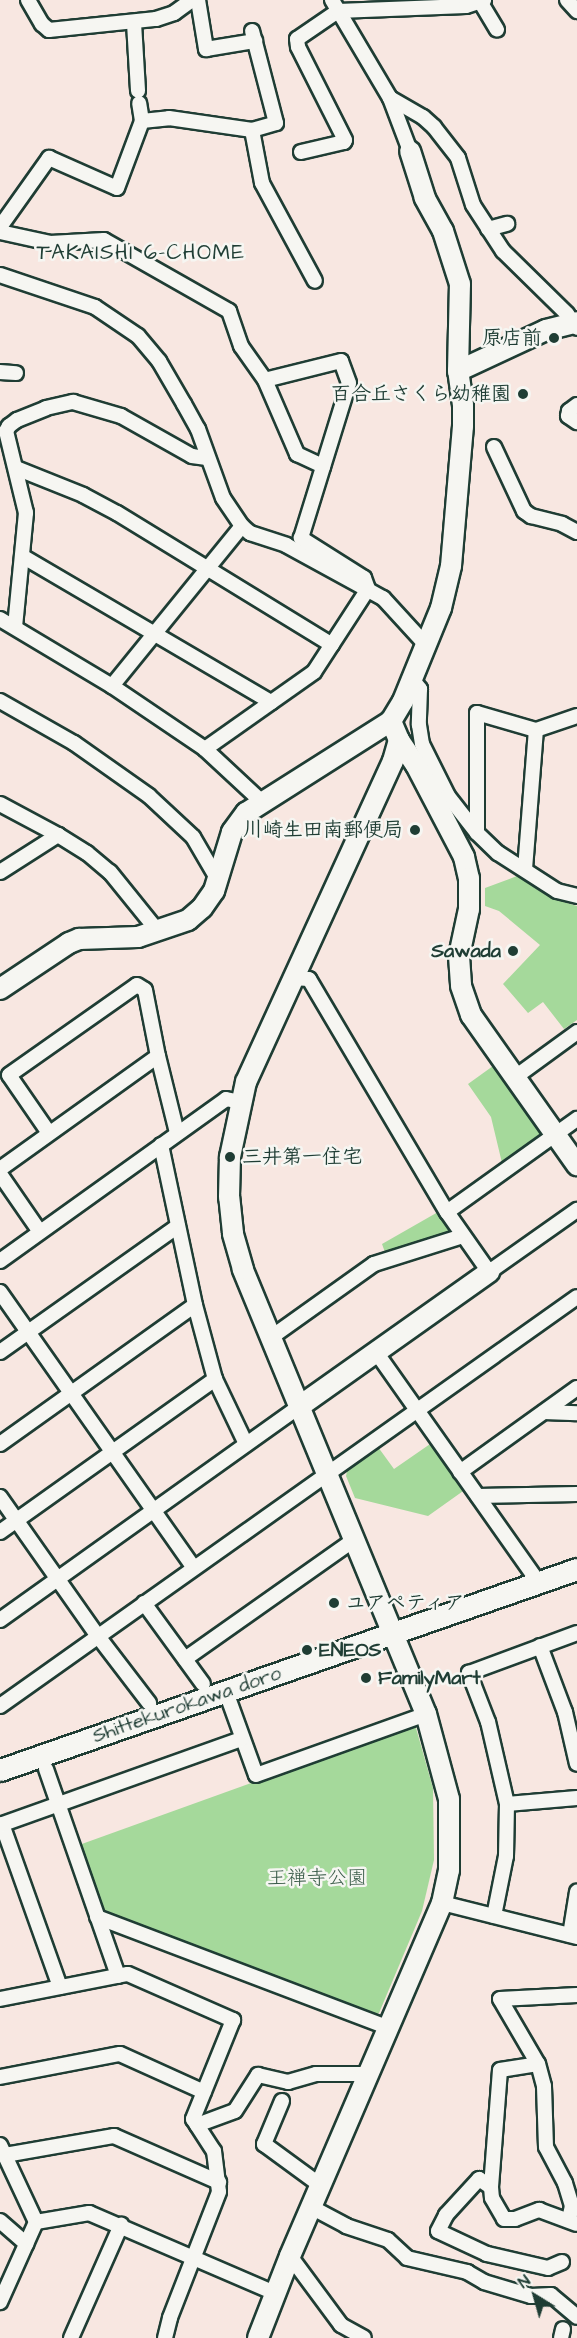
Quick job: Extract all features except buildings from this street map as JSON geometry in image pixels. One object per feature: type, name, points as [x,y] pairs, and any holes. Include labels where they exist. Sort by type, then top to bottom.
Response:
[{"type":"main road","name":"Shittekurokawa doro","points":[[0,1770],[577,1569]]},
{"type":"street","points":[[28,0],[42,24],[49,30],[134,23],[174,13],[192,0]]},
{"type":"street","points":[[142,121],[169,118],[252,130],[276,123],[253,36],[206,49],[198,0]]},
{"type":"street","points":[[567,0],[577,11]]},
{"type":"street","points":[[301,152],[345,140],[298,47],[297,39],[335,6],[466,6],[483,1],[497,30]]},
{"type":"street","points":[[0,989],[69,943],[91,938],[138,937],[188,920],[214,891],[232,832],[246,813],[391,720],[412,679],[441,608],[451,566],[462,449],[463,405],[458,371],[460,284],[443,231],[425,198],[390,98],[335,6]]},
{"type":"street","points":[[0,227],[49,158],[117,188],[142,121],[138,97],[134,23]]},
{"type":"street","points":[[390,98],[434,127],[458,158],[473,205],[509,260],[546,292],[576,324]]},
{"type":"street","points":[[252,130],[262,183],[315,282]]},
{"type":"street","points":[[488,230],[507,224]]},
{"type":"street","points":[[0,232],[50,243],[104,240],[229,310],[241,346],[265,380],[297,454],[323,466]]},
{"type":"street","points":[[0,275],[95,307],[138,336],[159,361],[198,429],[223,498],[242,526],[250,533],[286,545],[383,598],[426,646]]},
{"type":"street","points":[[458,371],[546,330],[576,324]]},
{"type":"street","points":[[265,380],[341,361],[349,383],[301,538],[364,578],[368,589]]},
{"type":"street","points":[[0,372],[16,373]]},
{"type":"street","points":[[15,627],[26,513],[5,425],[46,408],[73,402],[121,416],[192,456],[207,458]]},
{"type":"street","points":[[577,405],[569,411],[568,416],[577,422]]},
{"type":"street","points":[[494,447],[525,511],[531,516],[562,524],[577,532]]},
{"type":"street","points":[[16,468],[83,495],[332,645]]},
{"type":"street","points":[[112,686],[242,526]]},
{"type":"street","points":[[22,556],[271,702]]},
{"type":"street","points":[[205,749],[314,672],[368,589]]},
{"type":"street","points":[[0,619],[112,686],[205,749],[262,802]]},
{"type":"street","points":[[412,679],[420,690],[418,725],[422,744],[448,796],[477,833],[498,853],[557,891],[577,896]]},
{"type":"street","points":[[0,700],[74,743],[149,796],[193,837],[217,878]]},
{"type":"street","points":[[477,833],[477,713],[536,730],[577,716]]},
{"type":"street","points":[[391,720],[399,740],[416,765],[464,857],[469,878],[469,909],[459,956],[461,986],[475,1022],[577,1165]]},
{"type":"street","points":[[525,869],[536,730]]},
{"type":"street","points":[[258,2338],[320,2185],[442,1903],[450,1849],[449,1799],[426,1714],[273,1336],[243,1269],[233,1233],[229,1197],[230,1157],[246,1082],[393,761],[399,740]]},
{"type":"street","points":[[0,804],[58,834],[110,872],[157,930]]},
{"type":"street","points":[[0,872],[58,834]]},
{"type":"street","points":[[293,978],[309,979],[447,1212],[489,1272]]},
{"type":"street","points":[[49,1133],[9,1075],[137,985],[145,990],[177,1133]]},
{"type":"street","points":[[514,1077],[577,1032]]},
{"type":"street","points":[[0,1169],[158,1056]]},
{"type":"street","points":[[0,1261],[226,1099],[240,1102]]},
{"type":"street","points":[[447,1212],[577,1119]]},
{"type":"street","points":[[161,1145],[195,1305],[215,1380],[246,1444]]},
{"type":"street","points":[[0,1174],[40,1232]]},
{"type":"street","points":[[0,1620],[577,1210]]},
{"type":"street","points":[[0,1352],[178,1226]]},
{"type":"street","points":[[273,1336],[374,1264],[463,1236]]},
{"type":"street","points":[[0,1292],[194,1568]]},
{"type":"street","points":[[0,1706],[97,1635],[577,1298]]},
{"type":"street","points":[[0,1444],[195,1305]]},
{"type":"street","points":[[376,1352],[538,1582]]},
{"type":"street","points":[[0,1532],[215,1380]]},
{"type":"street","points":[[460,1472],[577,1388]]},
{"type":"street","points":[[544,1412],[577,1413]]},
{"type":"street","points":[[478,1496],[577,1494]]},
{"type":"street","points":[[0,1497],[97,1635],[149,1703]]},
{"type":"street","points":[[185,1659],[354,1540]]},
{"type":"street","points":[[144,1603],[203,1684]]},
{"type":"street","points":[[494,1916],[506,1857],[507,1804],[488,1722],[469,1673],[577,1633]]},
{"type":"street","points":[[540,1646],[565,1712],[577,1764]]},
{"type":"street","points":[[226,1692],[256,1775],[426,1714]]},
{"type":"street","points":[[565,1712],[577,1704]]},
{"type":"street","points":[[60,1987],[1,1824],[242,1739]]},
{"type":"street","points":[[46,1769],[118,1976]]},
{"type":"street","points":[[507,1804],[577,1798]]},
{"type":"street","points":[[442,1903],[573,1936],[577,1892]]},
{"type":"street","points":[[97,1917],[389,2028]]},
{"type":"street","points":[[1,1996],[128,1974],[232,2020],[193,2119],[214,2151],[219,2182],[213,2213],[170,2318],[165,2338]]},
{"type":"street","points":[[538,2064],[500,2070],[492,2198],[504,2219],[515,2219],[539,2210],[573,2222],[572,2206],[565,2183],[546,2147],[544,2086],[538,2064],[500,1999],[577,1995]]},
{"type":"street","points":[[0,2077],[120,2054],[204,2092]]},
{"type":"street","points":[[197,2125],[235,2111],[258,2075],[288,2082],[316,2074],[368,2074]]},
{"type":"street","points":[[282,2101],[264,2144],[320,2185]]},
{"type":"street","points":[[0,2302],[36,2222],[2,2150],[114,2136],[219,2182]]},
{"type":"street","points":[[491,2187],[479,2179],[446,2215],[438,2231],[487,2254],[548,2268],[562,2262]]},
{"type":"street","points":[[311,2207],[346,2226],[388,2240],[407,2258],[466,2272],[484,2282],[531,2296],[551,2295],[577,2317]]},
{"type":"street","points":[[36,2222],[88,2213],[196,2257],[275,2293]]},
{"type":"street","points":[[0,2221],[26,2244]]},
{"type":"street","points":[[71,2338],[121,2225]]},
{"type":"street","points":[[290,2256],[341,2325],[364,2338]]},
{"type":"green space","points":[[517,876],[551,898],[577,906],[577,1020],[564,1029],[543,1002],[528,1013],[503,984],[540,945],[499,911],[485,906],[485,888]]},
{"type":"green space","points":[[493,1066],[541,1133],[502,1163],[491,1117],[468,1084]]},
{"type":"green space","points":[[438,1212],[450,1233],[386,1255],[382,1244]]},
{"type":"green space","points":[[433,1442],[466,1489],[428,1516],[355,1498],[346,1476],[348,1467],[378,1447],[394,1469]]},
{"type":"green space","name":"王禅寺公園","points":[[412,1725],[416,1728],[433,1788],[434,1860],[422,1911],[379,2013],[371,2017],[103,1913],[79,1845]]},
{"type":"place","name":"原店前","points":[[554,338]]},
{"type":"place","name":"百合丘さくら幼稚園","points":[[523,394]]},
{"type":"place","name":"川崎生田南郵便局","points":[[415,830]]},
{"type":"place","name":"Sawada","points":[[513,951]]},
{"type":"place","name":"三井第一住宅","points":[[230,1157]]},
{"type":"place","name":"ユアペティア","points":[[334,1603]]},
{"type":"place","name":"ENEOS","points":[[307,1650]]},
{"type":"place","name":"FamilyMart","points":[[366,1678]]},
{"type":"district","name":"TAKAISHI 6-CHOME","points":[[141,253]]}]
